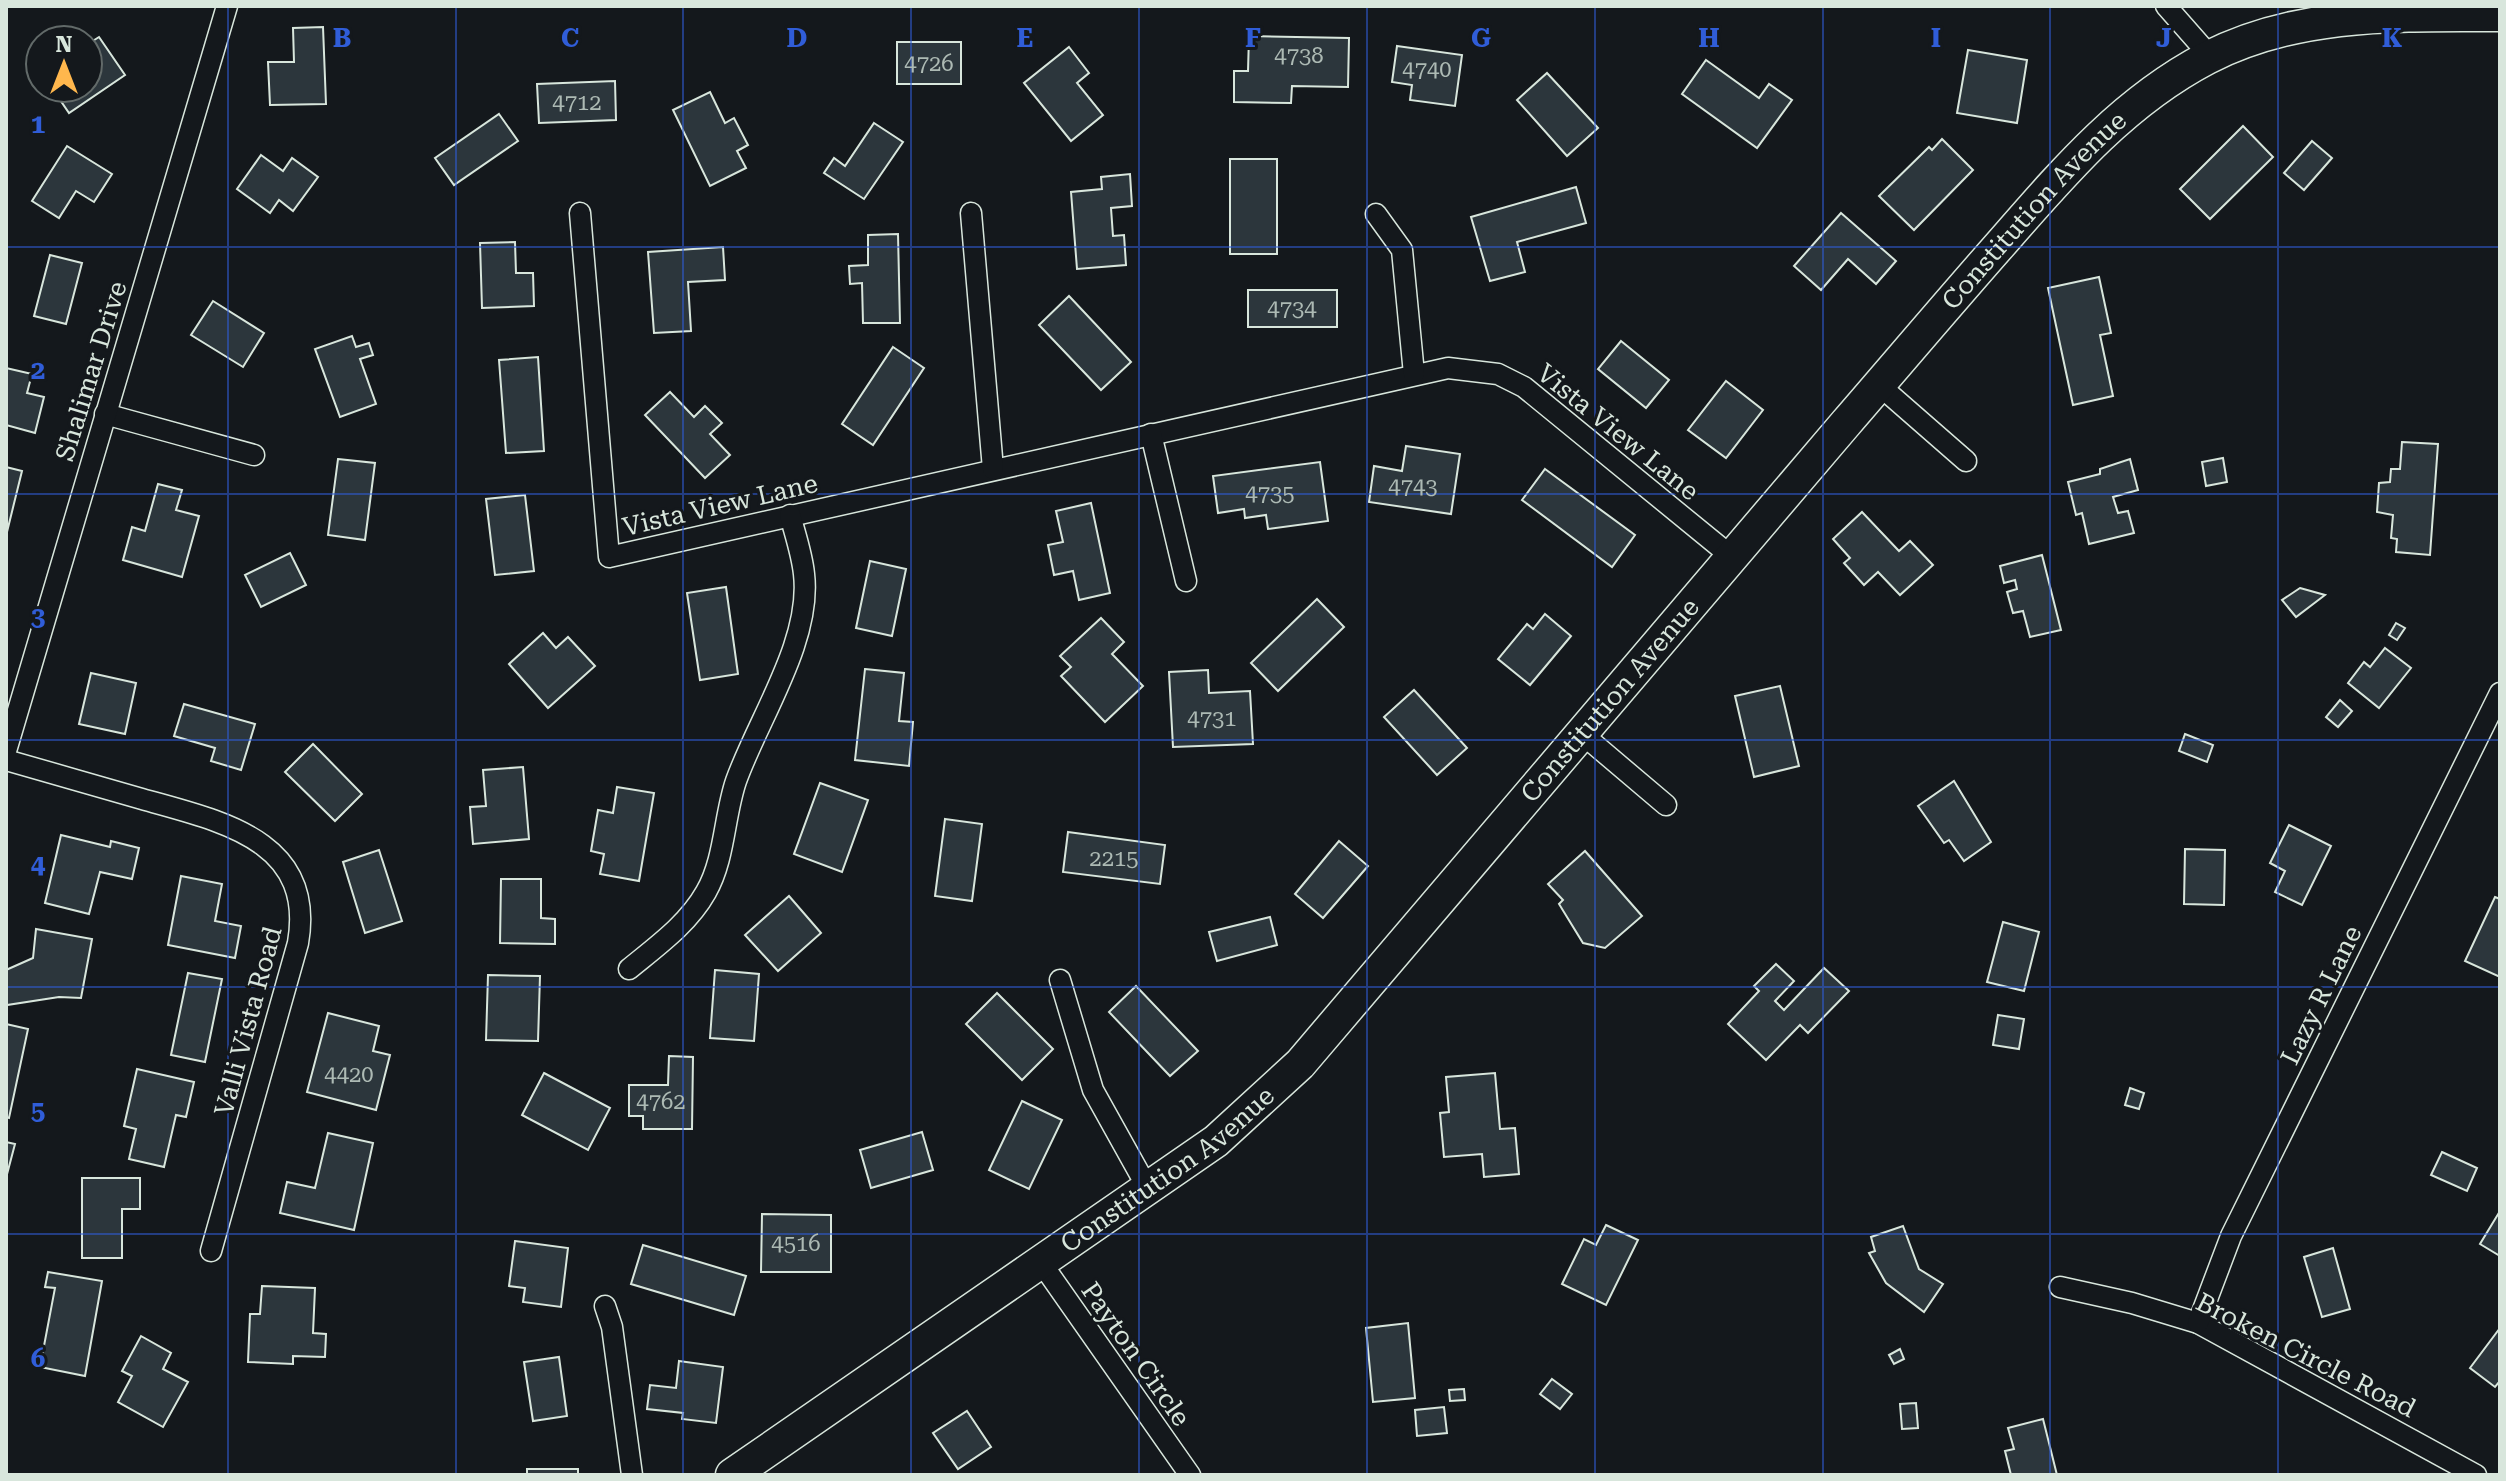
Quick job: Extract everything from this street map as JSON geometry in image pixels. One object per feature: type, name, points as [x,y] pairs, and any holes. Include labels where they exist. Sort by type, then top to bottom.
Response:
[{"type":"main road","name":"Constitution Avenue","points":[[732,1475],[1216,1141],[1300,1064],[1879,385],[2078,155],[2120,116],[2166,81],[2210,56],[2259,35],[2319,22],[2395,15],[2500,15]]},
{"type":"street","name":"Shalimar Drive","points":[[6,751],[227,6]]},
{"type":"street","points":[[2166,6],[2210,56]]},
{"type":"street","name":"Vista View Lane","points":[[580,213],[609,557],[1414,374],[1472,368],[1498,374],[1524,387],[1732,557]]},
{"type":"street","points":[[971,213],[993,469]]},
{"type":"street","points":[[1376,214],[1402,250],[1414,374]]},
{"type":"street","points":[[1879,385],[1966,461]]},
{"type":"street","points":[[105,414],[254,455]]},
{"type":"street","points":[[1151,434],[1186,581]]},
{"type":"street","points":[[629,969],[689,917],[707,891],[717,866],[737,779],[791,652],[800,619],[804,575],[790,515]]},
{"type":"street","name":"Lazy R Lane","points":[[2198,1323],[2231,1236],[2500,693]]},
{"type":"street","points":[[1581,733],[1666,805]]},
{"type":"street","name":"Valli Vista Road","points":[[6,760],[226,824],[268,848],[293,882],[301,913],[298,943],[211,1251]]},
{"type":"street","points":[[1060,980],[1093,1090],[1147,1187]]},
{"type":"street","name":"Payton Circle","points":[[1040,1261],[1190,1475]]},
{"type":"street","name":"Broken Circle Road","points":[[2060,1287],[2132,1303],[2198,1323],[2476,1475]]},
{"type":"street","points":[[605,1306],[612,1327],[632,1475]]},
{"type":"building","points":[[323,27],[326,104],[270,105],[268,62],[294,62],[293,28]]},
{"type":"building","points":[[1249,36],[1349,38],[1348,87],[1292,86],[1291,103],[1234,102],[1234,71],[1248,71]]},
{"type":"building","points":[[897,42],[961,42],[961,84],[897,84]]},
{"type":"building","points":[[104,44],[125,75],[104,89]]},
{"type":"building","points":[[1397,46],[1462,55],[1455,106],[1410,100],[1412,85],[1392,82]]},
{"type":"building","points":[[1069,47],[1089,73],[1077,83],[1103,115],[1071,141],[1024,83]]},
{"type":"building","points":[[1968,50],[2027,60],[2017,123],[1957,113]]},
{"type":"building","points":[[1706,60],[1759,98],[1769,84],[1792,100],[1757,148],[1682,94]]},
{"type":"building","points":[[1547,73],[1598,128],[1567,156],[1517,100]]},
{"type":"building","points":[[615,81],[616,120],[539,123],[537,84]]},
{"type":"building","points":[[710,92],[725,123],[734,118],[748,145],[737,151],[746,168],[710,186],[673,110]]},
{"type":"building","points":[[63,104],[82,104],[69,113]]},
{"type":"building","points":[[499,114],[518,141],[454,185],[435,158]]},
{"type":"building","points":[[874,123],[903,142],[864,199],[824,173],[834,158],[845,166]]},
{"type":"building","points":[[2243,126],[2273,157],[2210,219],[2180,189]]},
{"type":"building","points":[[1942,139],[1973,170],[1914,230],[1879,196],[1929,147],[1932,150]]},
{"type":"building","points":[[2312,141],[2332,158],[2304,190],[2284,173]]},
{"type":"building","points":[[67,146],[112,174],[94,202],[76,191],[59,218],[32,201]]},
{"type":"building","points":[[261,155],[283,171],[292,158],[318,177],[293,211],[279,200],[270,213],[237,189]]},
{"type":"building","points":[[1230,159],[1277,159],[1277,254],[1230,254]]},
{"type":"building","points":[[1130,174],[1132,206],[1111,208],[1113,236],[1124,235],[1126,265],[1077,269],[1071,192],[1102,189],[1101,177]]},
{"type":"building","points":[[1576,187],[1586,223],[1517,242],[1525,272],[1490,281],[1471,217]]},
{"type":"building","points":[[1841,213],[1896,261],[1876,284],[1848,259],[1821,290],[1794,266]]},
{"type":"building","points":[[898,234],[900,323],[863,323],[862,283],[850,284],[849,266],[868,265],[868,235]]},
{"type":"building","points":[[515,242],[516,273],[533,273],[534,306],[482,308],[480,243]]},
{"type":"building","points":[[723,247],[725,280],[688,282],[691,331],[654,333],[648,252]]},
{"type":"building","points":[[50,255],[82,263],[66,324],[34,316]]},
{"type":"building","points":[[2099,277],[2111,333],[2100,335],[2113,396],[2073,405],[2048,288]]},
{"type":"building","points":[[1248,290],[1337,290],[1337,327],[1248,327]]},
{"type":"building","points":[[1069,296],[1131,362],[1101,390],[1039,325]]},
{"type":"building","points":[[213,301],[264,333],[243,367],[191,335]]},
{"type":"building","points":[[352,336],[356,347],[369,343],[373,355],[360,359],[376,404],[340,417],[315,349]]},
{"type":"building","points":[[1621,341],[1669,380],[1646,408],[1598,369]]},
{"type":"building","points":[[893,347],[924,368],[873,445],[842,424]]},
{"type":"building","points":[[538,357],[544,451],[506,453],[499,360]]},
{"type":"building","points":[[6,368],[32,374],[27,393],[44,397],[35,433],[6,425]]},
{"type":"building","points":[[1726,381],[1763,410],[1726,458],[1688,430]]},
{"type":"building","points":[[670,392],[694,417],[705,406],[722,423],[710,434],[730,455],[705,478],[645,415]]},
{"type":"building","points":[[2402,442],[2438,444],[2430,555],[2396,552],[2397,539],[2391,538],[2393,515],[2377,512],[2379,483],[2390,482],[2391,469],[2400,469]]},
{"type":"building","points":[[1406,446],[1460,454],[1451,514],[1369,502],[1374,466],[1402,471]]},
{"type":"building","points":[[2223,458],[2227,482],[2206,486],[2202,462]]},
{"type":"building","points":[[338,459],[375,463],[365,540],[328,535]]},
{"type":"building","points":[[2130,459],[2138,490],[2113,497],[2118,513],[2128,511],[2134,533],[2089,544],[2082,513],[2076,515],[2068,482],[2100,474],[2100,469]]},
{"type":"building","points":[[1320,462],[1328,521],[1268,529],[1266,515],[1245,518],[1244,509],[1218,513],[1213,476]]},
{"type":"building","points":[[6,467],[22,471],[6,536]]},
{"type":"building","points":[[1545,469],[1635,535],[1612,567],[1522,500]]},
{"type":"building","points":[[158,484],[182,490],[176,510],[199,516],[182,577],[123,560],[132,527],[145,531]]},
{"type":"building","points":[[525,495],[534,571],[495,575],[486,499]]},
{"type":"building","points":[[1091,503],[1110,593],[1079,600],[1073,571],[1054,575],[1048,545],[1063,542],[1056,511]]},
{"type":"building","points":[[1862,512],[1899,551],[1910,541],[1933,565],[1900,595],[1878,572],[1864,585],[1844,563],[1850,558],[1833,539]]},
{"type":"building","points":[[290,553],[306,585],[261,607],[245,575]]},
{"type":"building","points":[[2042,555],[2061,630],[2030,637],[2023,611],[2013,613],[2007,592],[2017,589],[2015,580],[2004,583],[2000,566]]},
{"type":"building","points":[[870,561],[906,569],[892,636],[856,628]]},
{"type":"building","points":[[726,587],[738,674],[700,680],[687,593]]},
{"type":"building","points":[[2300,588],[2325,595],[2296,617],[2282,600]]},
{"type":"building","points":[[1317,599],[1344,627],[1278,691],[1251,663]]},
{"type":"building","points":[[1545,614],[1571,636],[1530,685],[1498,659],[1527,624],[1533,629]]},
{"type":"building","points":[[1101,618],[1124,642],[1112,654],[1143,686],[1105,722],[1061,676],[1071,667],[1060,656]]},
{"type":"building","points":[[2396,623],[2405,628],[2397,640],[2389,635]]},
{"type":"building","points":[[543,633],[556,648],[568,637],[595,666],[548,708],[509,664]]},
{"type":"building","points":[[2385,648],[2411,668],[2379,708],[2348,683],[2364,662],[2370,667]]},
{"type":"building","points":[[865,669],[904,673],[899,721],[913,722],[909,766],[855,760]]},
{"type":"building","points":[[1208,670],[1209,693],[1250,691],[1253,744],[1173,747],[1169,672]]},
{"type":"building","points":[[91,673],[136,683],[125,734],[79,724]]},
{"type":"building","points":[[1780,686],[1799,766],[1754,777],[1735,696]]},
{"type":"building","points":[[1414,690],[1467,748],[1437,775],[1384,717]]},
{"type":"building","points":[[2340,700],[2352,711],[2338,727],[2326,717]]},
{"type":"building","points":[[184,704],[255,724],[241,770],[211,761],[215,748],[174,736]]},
{"type":"building","points":[[2185,734],[2213,745],[2207,762],[2179,751]]},
{"type":"building","points":[[313,744],[362,794],[335,821],[285,772]]},
{"type":"building","points":[[523,767],[529,839],[473,844],[470,807],[486,806],[483,770]]},
{"type":"building","points":[[1954,781],[1991,842],[1964,861],[1949,840],[1944,843],[1918,806]]},
{"type":"building","points":[[820,783],[868,800],[842,872],[794,854]]},
{"type":"building","points":[[617,787],[654,793],[639,881],[600,874],[604,854],[591,851],[598,810],[613,813]]},
{"type":"building","points":[[945,819],[982,824],[972,901],[935,896]]},
{"type":"building","points":[[2289,825],[2331,846],[2302,905],[2275,892],[2285,871],[2270,863]]},
{"type":"building","points":[[1068,832],[1165,845],[1160,884],[1063,872]]},
{"type":"building","points":[[61,835],[110,847],[111,841],[139,848],[132,879],[100,872],[89,914],[45,903]]},
{"type":"building","points":[[1339,841],[1368,866],[1323,918],[1295,894]]},
{"type":"building","points":[[2185,849],[2225,850],[2224,905],[2184,904]]},
{"type":"building","points":[[379,850],[402,921],[365,933],[343,862]]},
{"type":"building","points":[[1585,851],[1642,916],[1605,948],[1583,943],[1559,904],[1563,900],[1548,884]]},
{"type":"building","points":[[181,876],[222,884],[215,921],[241,926],[235,958],[168,945]]},
{"type":"building","points":[[501,879],[541,879],[541,918],[555,919],[555,944],[500,943]]},
{"type":"building","points":[[789,896],[821,933],[778,971],[745,935]]},
{"type":"building","points":[[2495,897],[2500,899],[2500,977],[2465,961]]},
{"type":"building","points":[[1270,917],[1277,945],[1217,961],[1209,932]]},
{"type":"building","points":[[2003,922],[2039,932],[2024,991],[1987,982]]},
{"type":"building","points":[[36,929],[92,939],[81,998],[59,997],[7,1005],[6,970],[33,958]]},
{"type":"building","points":[[1776,964],[1794,981],[1775,1001],[1784,1010],[1824,968],[1849,991],[1808,1033],[1800,1025],[1766,1060],[1728,1024],[1759,991],[1754,986]]},
{"type":"building","points":[[715,970],[759,974],[754,1041],[710,1038]]},
{"type":"building","points":[[188,973],[222,979],[205,1062],[171,1055]]},
{"type":"building","points":[[488,975],[540,976],[538,1041],[486,1040]]},
{"type":"building","points":[[1136,986],[1198,1051],[1170,1076],[1109,1012]]},
{"type":"building","points":[[997,993],[1053,1049],[1022,1080],[966,1024]]},
{"type":"building","points":[[328,1013],[379,1026],[373,1051],[390,1055],[376,1110],[307,1092]]},
{"type":"building","points":[[1998,1015],[2024,1019],[2019,1049],[1993,1045]]},
{"type":"building","points":[[6,1024],[28,1029],[9,1118],[6,1117]]},
{"type":"building","points":[[669,1056],[693,1057],[692,1129],[643,1129],[643,1116],[629,1116],[629,1085],[668,1085]]},
{"type":"building","points":[[137,1069],[194,1082],[186,1117],[176,1115],[164,1167],[129,1159],[136,1129],[124,1126]]},
{"type":"building","points":[[544,1073],[610,1108],[588,1150],[522,1115]]},
{"type":"building","points":[[1495,1073],[1500,1129],[1515,1128],[1519,1174],[1484,1177],[1482,1154],[1444,1157],[1440,1113],[1449,1112],[1446,1077]]},
{"type":"building","points":[[2130,1088],[2144,1093],[2139,1109],[2125,1105]]},
{"type":"building","points":[[1022,1101],[1062,1120],[1029,1189],[989,1170]]},
{"type":"building","points":[[922,1132],[933,1170],[871,1188],[860,1150]]},
{"type":"building","points":[[328,1133],[373,1143],[354,1230],[280,1213],[287,1182],[315,1188]]},
{"type":"building","points":[[6,1142],[15,1144],[6,1178]]},
{"type":"building","points":[[2442,1152],[2477,1168],[2467,1191],[2431,1175]]},
{"type":"building","points":[[82,1178],[140,1178],[140,1209],[122,1209],[122,1258],[82,1258]]},
{"type":"building","points":[[2500,1211],[2500,1256],[2480,1244]]},
{"type":"building","points":[[762,1214],[831,1215],[831,1272],[761,1272]]},
{"type":"building","points":[[1606,1225],[1638,1240],[1606,1305],[1562,1284],[1584,1239],[1596,1245]]},
{"type":"building","points":[[1903,1226],[1919,1269],[1943,1284],[1924,1312],[1886,1283],[1869,1253],[1875,1251],[1871,1237]]},
{"type":"building","points":[[515,1241],[568,1248],[561,1307],[523,1302],[525,1288],[509,1286]]},
{"type":"building","points":[[643,1245],[746,1276],[734,1315],[631,1284]]},
{"type":"building","points":[[2333,1248],[2350,1309],[2322,1317],[2304,1257]]},
{"type":"building","points":[[48,1272],[102,1281],[85,1376],[40,1367],[55,1288],[45,1287]]},
{"type":"building","points":[[262,1286],[315,1288],[313,1333],[326,1334],[325,1357],[293,1356],[293,1364],[248,1362],[250,1314],[260,1314]]},
{"type":"building","points":[[1408,1323],[1415,1398],[1373,1402],[1366,1328]]},
{"type":"building","points":[[2500,1328],[2500,1381],[2495,1387],[2470,1368]]},
{"type":"building","points":[[141,1336],[171,1353],[163,1369],[188,1382],[163,1427],[118,1402],[132,1376],[122,1371]]},
{"type":"building","points":[[1900,1349],[1904,1359],[1894,1364],[1889,1355]]},
{"type":"building","points":[[559,1357],[567,1416],[533,1421],[524,1362]]},
{"type":"building","points":[[679,1361],[723,1367],[716,1423],[682,1419],[683,1413],[647,1409],[650,1385],[676,1388]]},
{"type":"building","points":[[1552,1379],[1572,1394],[1560,1409],[1540,1394]]},
{"type":"building","points":[[1464,1389],[1465,1400],[1450,1401],[1449,1390]]},
{"type":"building","points":[[1916,1403],[1918,1428],[1902,1429],[1900,1404]]},
{"type":"building","points":[[1444,1407],[1447,1433],[1417,1436],[1415,1410]]},
{"type":"building","points":[[967,1411],[991,1447],[958,1469],[933,1433]]},
{"type":"building","points":[[2043,1419],[2057,1475],[2011,1475],[2005,1451],[2014,1449],[2008,1428]]},
{"type":"building","points":[[527,1469],[578,1469],[578,1475],[527,1475]]}]
